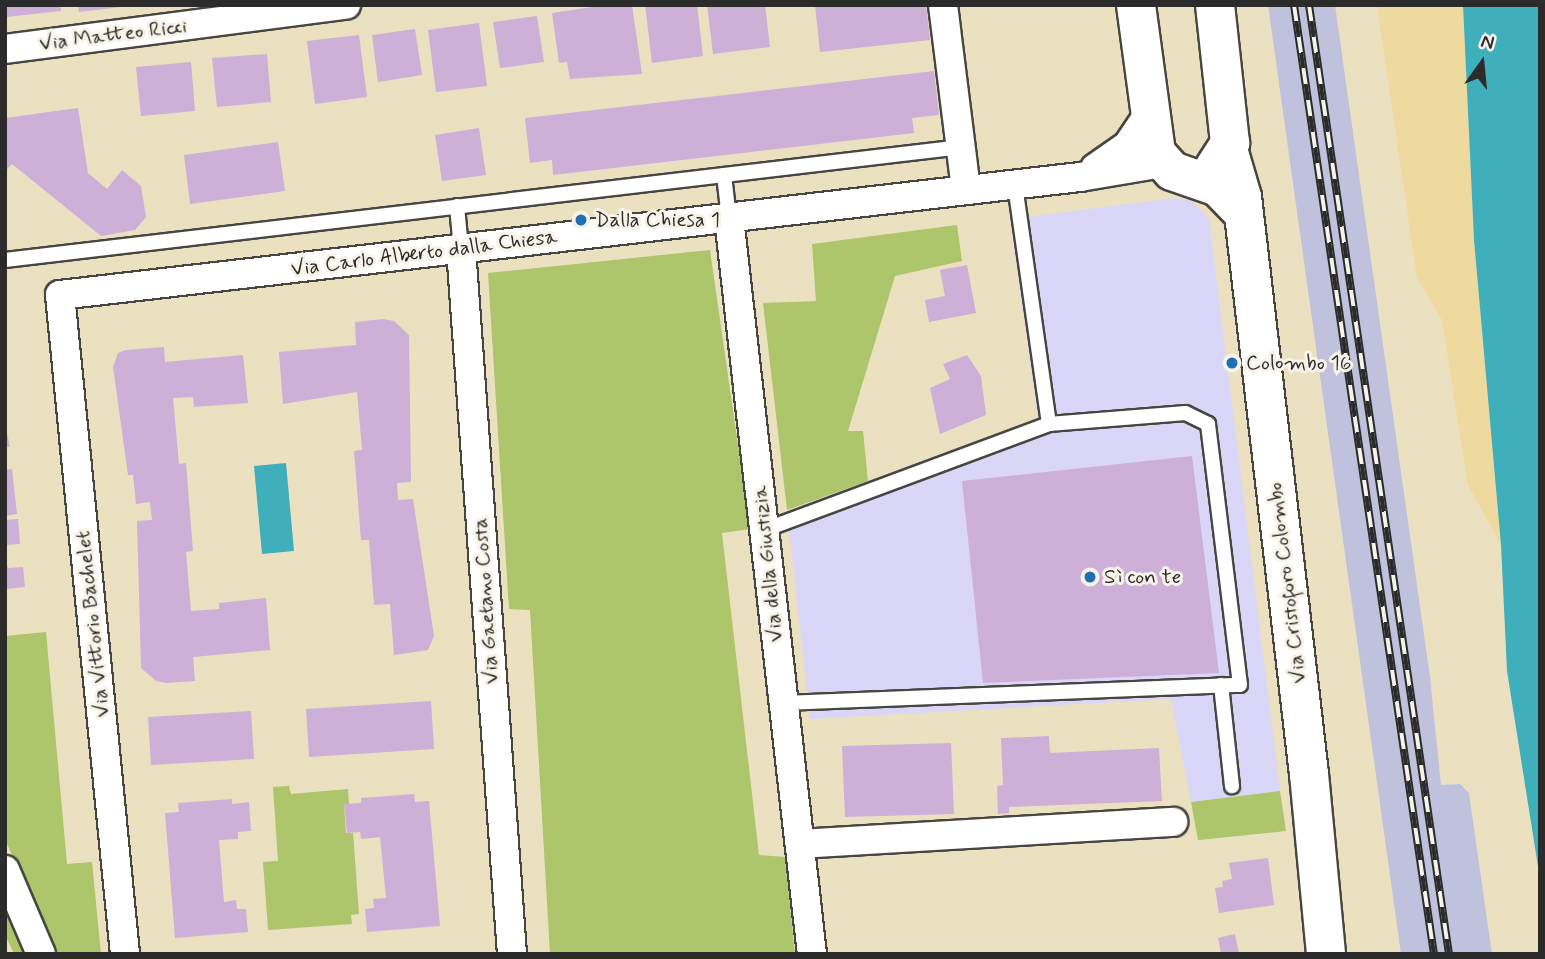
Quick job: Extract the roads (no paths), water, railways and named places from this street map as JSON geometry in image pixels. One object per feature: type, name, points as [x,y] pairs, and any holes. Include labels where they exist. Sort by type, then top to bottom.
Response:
[{"type":"main road","points":[[1136,5],[1156,153],[1179,169],[1218,187],[1243,212]]},
{"type":"main road","name":"Via Cristoforo Colombo","points":[[1215,5],[1228,149],[1243,212],[1309,774],[1326,954]]},
{"type":"main road","points":[[1179,169],[1218,165],[1228,149]]},
{"type":"street","name":"Via Matteo Ricci","points":[[5,49],[263,10],[346,5]]},
{"type":"street","points":[[943,5],[966,190]]},
{"type":"street","name":"Via Carlo Alberto dalla Chiesa","points":[[1080,177],[1127,146],[1149,113]]},
{"type":"street","name":"Via Carlo Alberto dalla Chiesa","points":[[60,295],[1015,184],[1179,169]]},
{"type":"street","name":"Via della Giustizia","points":[[729,218],[812,954]]},
{"type":"street","name":"Via Gaetano Costa","points":[[461,249],[512,954]]},
{"type":"street","name":"Via Vittorio Bachelet","points":[[60,295],[125,954]]},
{"type":"street","points":[[800,844],[1173,822]]},
{"type":"street","points":[[5,870],[41,954]]},
{"type":"lane","name":"Via Carlo Alberto dalla Chiesa","points":[[5,260],[961,147]]},
{"type":"lane","name":"Via della Giustizia","points":[[724,175],[729,218]]},
{"type":"lane","points":[[1015,184],[1049,424]]},
{"type":"lane","points":[[457,206],[461,249]]},
{"type":"lane","points":[[764,530],[1049,424],[1185,412],[1208,424],[1240,685],[784,703]]},
{"type":"lane","points":[[1221,685],[1232,786]]},
{"type":"water","points":[[1463,5],[1540,5],[1540,879],[1507,671],[1501,545],[1474,240]]},
{"type":"water","points":[[286,463],[294,551],[262,554],[254,466]]},
{"type":"railway","points":[[1294,5],[1434,954]]},
{"type":"railway","points":[[1309,5],[1449,954]]},
{"type":"place","name":"Dalla Chiesa 1","points":[[581,220]]},
{"type":"place","name":"Colombo 16","points":[[1232,363]]},
{"type":"place","name":"Sì con te","points":[[1090,577]]}]
